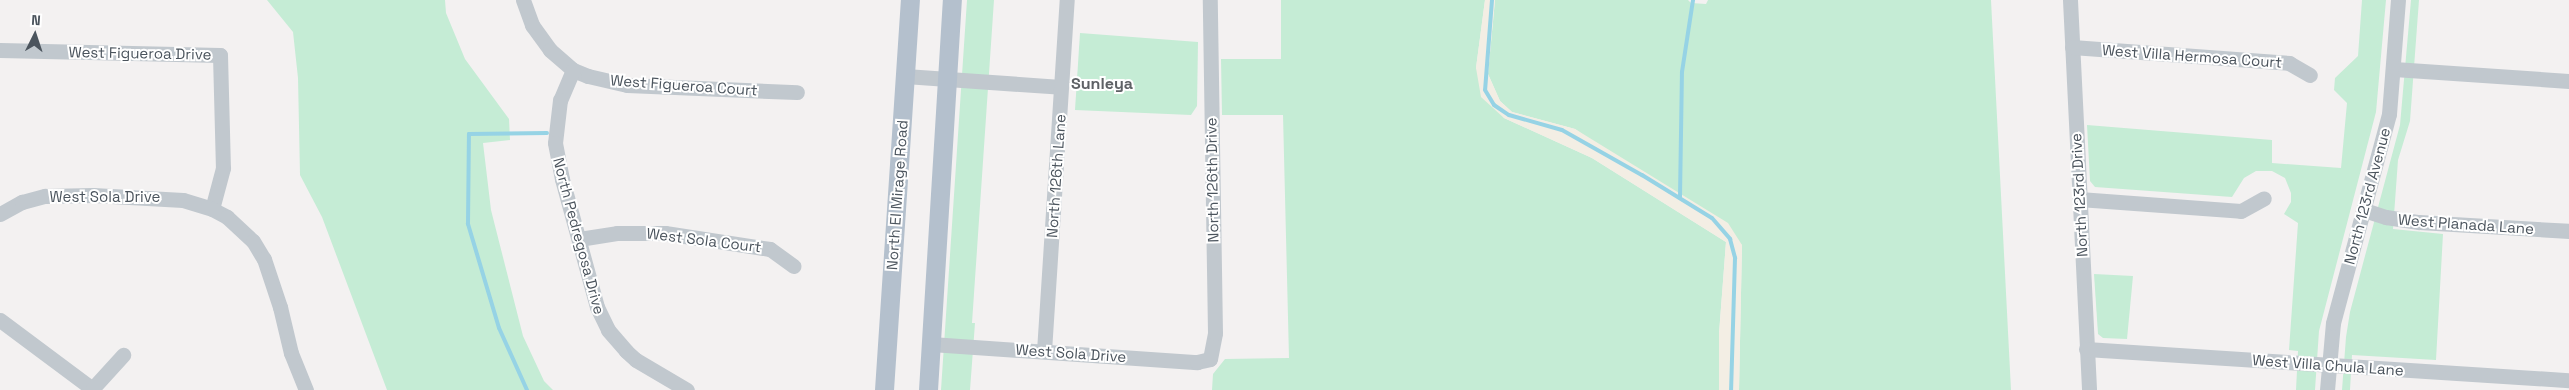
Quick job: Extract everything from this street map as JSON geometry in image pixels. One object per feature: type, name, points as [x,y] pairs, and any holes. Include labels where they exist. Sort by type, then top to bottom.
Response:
[{"type":"main road","name":"North El Mirage Road","points":[[884,390],[910,0]]},
{"type":"main road","points":[[928,390],[952,0]]},
{"type":"street","points":[[523,0],[532,25],[540,38],[573,70]]},
{"type":"street","name":"North 126th Lane","points":[[1044,351],[1067,0]]},
{"type":"street","name":"North 126th Drive","points":[[1210,0],[1215,333],[1210,359]]},
{"type":"street","name":"North 123rd Drive","points":[[2070,0],[2089,390]]},
{"type":"street","name":"North 123rd Avenue","points":[[2327,390],[2333,323],[2389,114],[2398,0]]},
{"type":"street","name":"West Villa Hermosa Court","points":[[2072,47],[2289,63],[2310,76]]},
{"type":"street","name":"West Figueroa Drive","points":[[0,50],[220,55],[223,168],[212,209]]},
{"type":"street","points":[[2394,69],[2569,81]]},
{"type":"street","name":"West Figueroa Court","points":[[573,70],[588,76],[627,85],[797,92]]},
{"type":"street","name":"North Pedregosa Drive","points":[[573,70],[560,100],[555,143],[560,173],[597,307],[608,330],[636,360],[687,390]]},
{"type":"street","points":[[905,76],[1062,87]]},
{"type":"street","name":"West Sola Drive","points":[[0,214],[22,202],[45,196],[67,195],[167,197],[212,209],[239,227],[264,258],[280,307],[291,353],[306,390]]},
{"type":"street","points":[[2079,199],[2241,210],[2264,198]]},
{"type":"street","name":"West Planada Lane","points":[[2364,210],[2386,217],[2419,222],[2569,231]]},
{"type":"street","name":"West Sola Court","points":[[579,239],[617,233],[665,233],[770,249],[793,266]]},
{"type":"street","points":[[0,320],[93,389],[123,355]]},
{"type":"street","name":"West Sola Drive","points":[[931,344],[1197,362],[1210,359]]},
{"type":"street","name":"West Villa Chula Lane","points":[[2086,349],[2569,380]]},
{"type":"green space","points":[[267,0],[445,0],[446,13],[465,59],[509,119],[510,140],[483,143],[491,210],[523,336],[544,381],[553,390],[387,390],[322,217],[300,175],[298,78],[293,32]]},
{"type":"green space","points":[[967,0],[994,0],[972,323],[975,323],[970,390],[941,390]]},
{"type":"green space","points":[[1281,0],[1485,0],[1476,68],[1504,118],[1592,158],[1726,242],[1719,334],[1719,390],[1212,390],[1213,374],[1225,359],[1289,358],[1283,115],[1222,115],[1221,59],[1281,59]]},
{"type":"green space","points":[[1495,0],[1688,0],[1691,3],[1706,4],[1708,0],[1991,0],[2011,390],[1739,390],[1742,245],[1575,129],[1512,112],[1500,101],[1488,74]]},
{"type":"green space","points":[[2362,0],[2386,0],[2376,112],[2319,331],[2315,390],[2296,390],[2298,351],[2289,350],[2298,223],[2284,214],[2291,202],[2291,193],[2285,178],[2272,171],[2256,171],[2244,178],[2232,197],[2095,187],[2090,181],[2087,125],[2272,140],[2272,163],[2341,168],[2347,103],[2334,90],[2335,78],[2358,56]]},
{"type":"green space","points":[[2411,0],[2419,0],[2410,121],[2398,160],[2393,229],[2443,234],[2436,360],[2352,355],[2350,390],[2342,390],[2350,312],[2400,125]]},
{"type":"green space","points":[[1080,33],[1198,42],[1197,106],[1191,115],[1075,110]]},
{"type":"green space","points":[[2094,274],[2133,276],[2127,339],[2103,338],[2098,334]]},
{"type":"sand","points":[[1485,0],[1495,0],[1488,74],[1500,101],[1512,112],[1575,129],[1728,223],[1742,245],[1739,390],[1719,390],[1719,334],[1726,242],[1592,158],[1504,118],[1481,97],[1476,68]]},
{"type":"waterway","points":[[1492,0],[1485,90],[1494,105],[1509,115],[1562,130],[1642,175],[1712,218],[1730,239],[1735,258],[1731,390]]},
{"type":"waterway","points":[[1680,197],[1682,72],[1693,0]]},
{"type":"waterway","points":[[527,390],[499,328],[468,224],[469,134],[547,133]]},
{"type":"district","name":"Sunleya","points":[[1102,84]]}]
